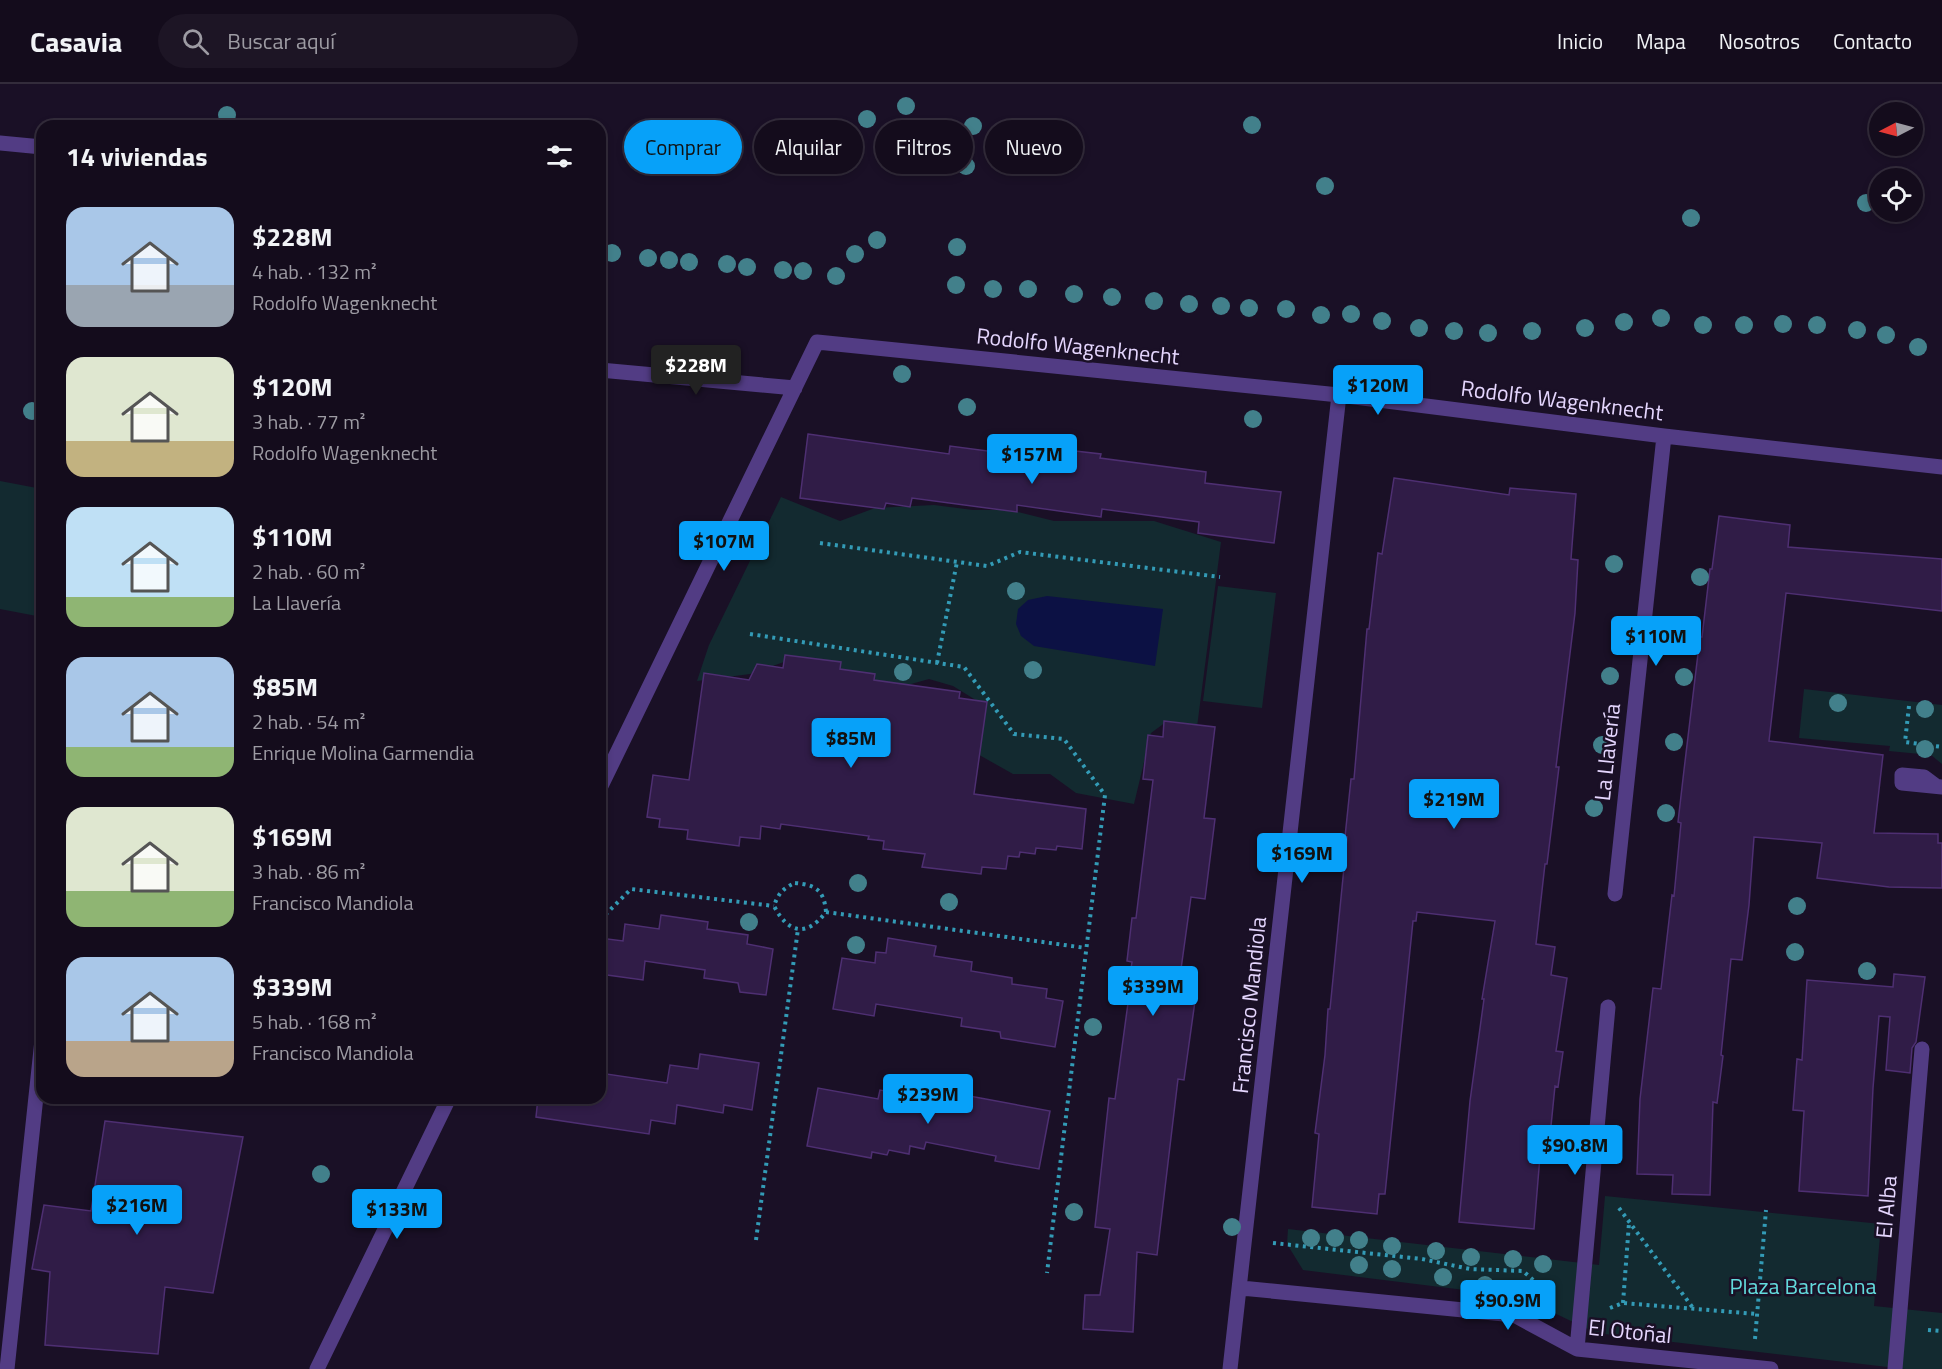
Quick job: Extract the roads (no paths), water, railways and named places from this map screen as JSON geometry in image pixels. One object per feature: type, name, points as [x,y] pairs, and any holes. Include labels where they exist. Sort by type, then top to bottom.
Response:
[{"type":"street","points":[[0,143],[36,146]]},
{"type":"street","name":"Rodolfo Wagenknecht","points":[[795,388],[817,342],[1339,395],[1664,436],[1942,466]]},
{"type":"street","points":[[606,371],[795,388],[606,776]]},
{"type":"street","name":"Francisco Mandiola","points":[[1230,1369],[1241,1288],[1339,395]]},
{"type":"street","name":"La Llavería","points":[[1615,894],[1664,436]]},
{"type":"street","points":[[1577,1349],[1608,1007]]},
{"type":"street","name":"El Alba","points":[[1895,1369],[1922,1049]]},
{"type":"street","points":[[7,1369],[36,1096]]},
{"type":"street","points":[[317,1369],[446,1104]]},
{"type":"street","name":"El Otoñal","points":[[1241,1288],[1514,1315],[1577,1349],[1771,1369]]},
{"type":"park label","name":"Plaza Barcelona","points":[[1803,1286]]}]
